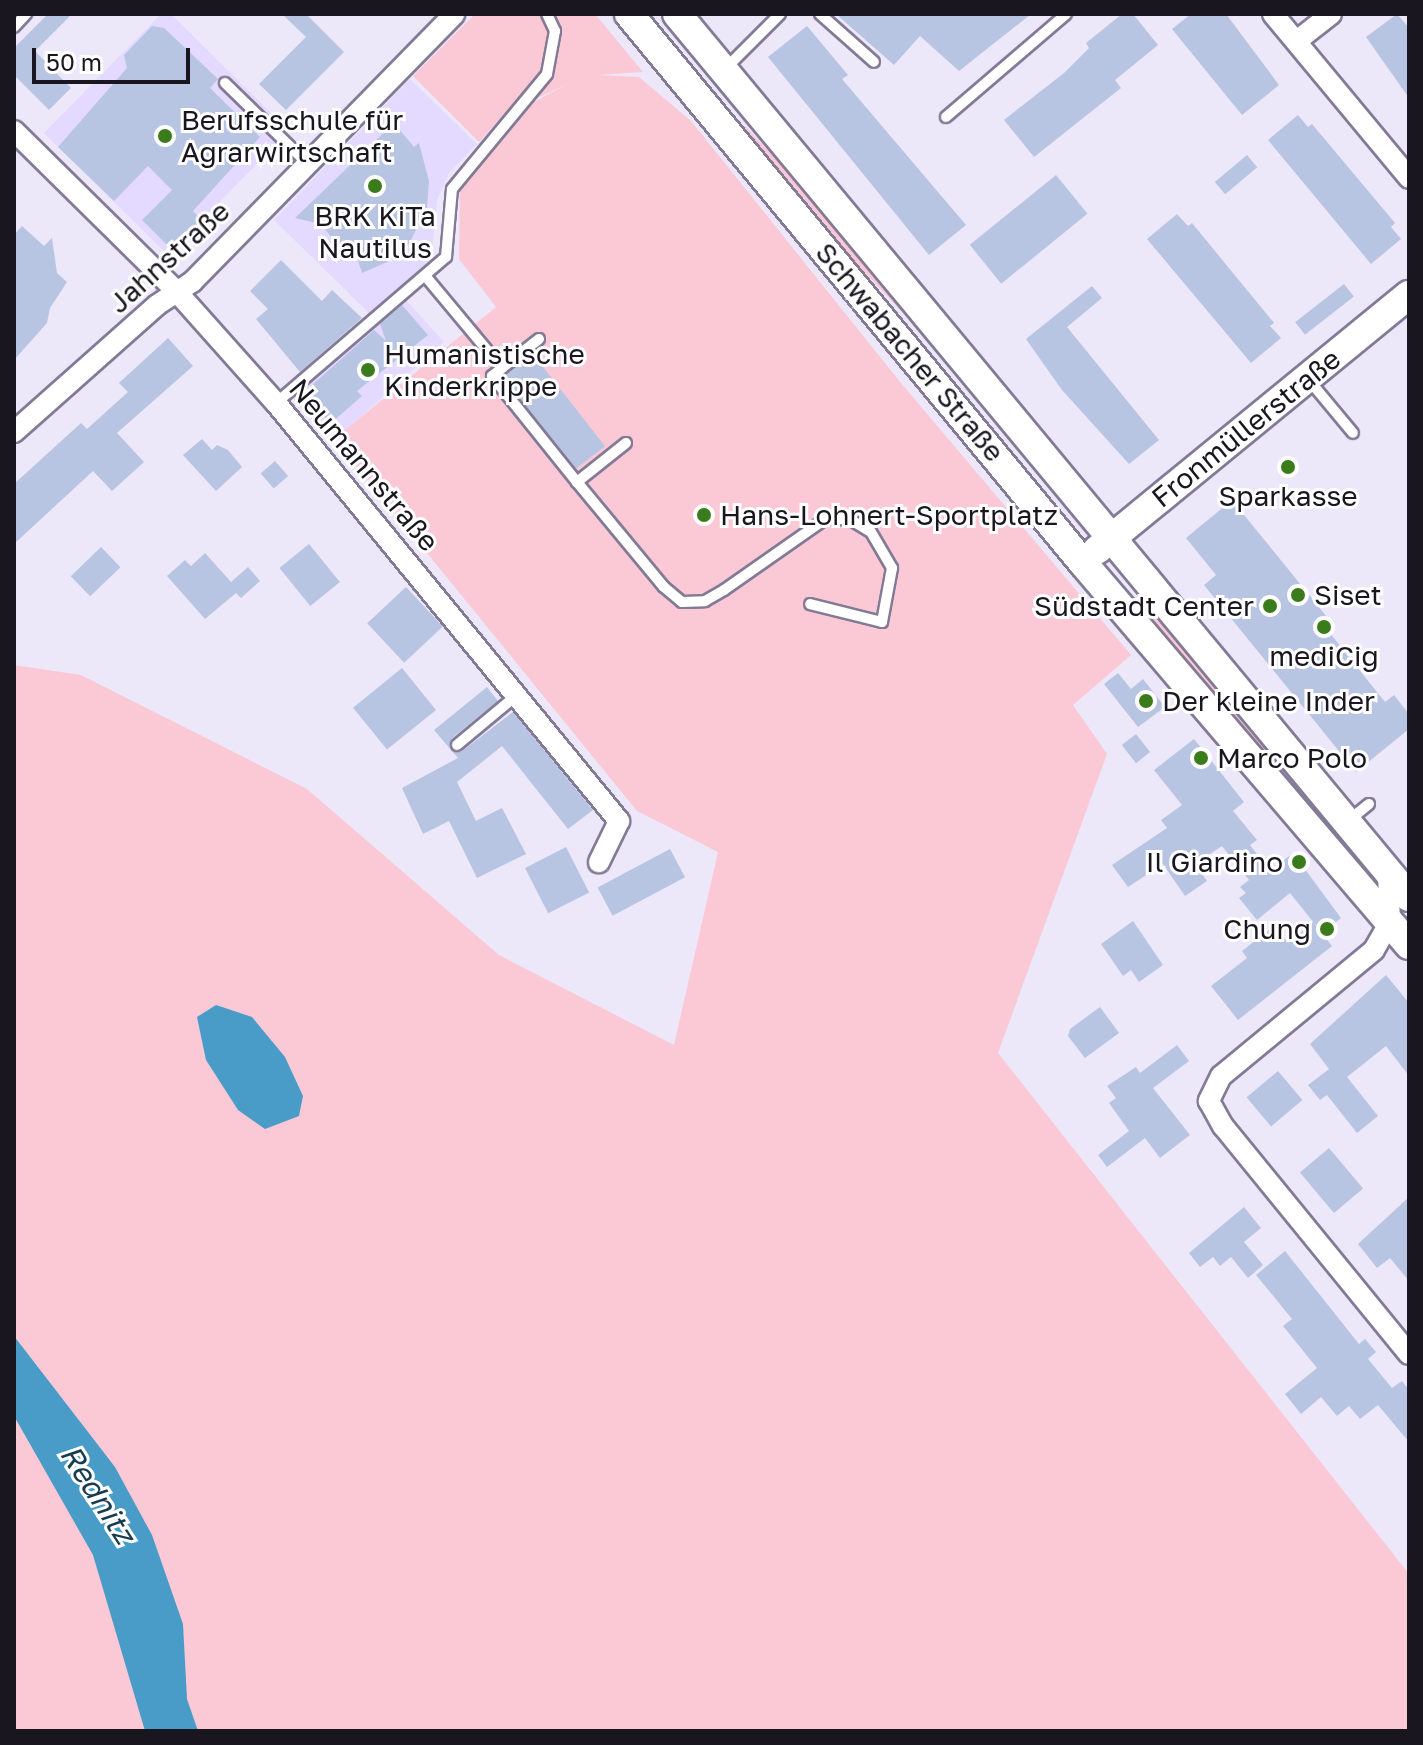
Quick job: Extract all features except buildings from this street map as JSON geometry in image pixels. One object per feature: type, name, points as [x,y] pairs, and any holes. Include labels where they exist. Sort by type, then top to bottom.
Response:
[{"type":"main road","name":"Schwabacher Straße","points":[[629,14],[1083,563],[1409,945]]},
{"type":"main road","name":"Schwabacher Straße","points":[[677,14],[1111,539],[1358,813],[1388,873],[1409,897]]},
{"type":"main road","name":"Fronmüllerstraße","points":[[1083,563],[1409,295]]},
{"type":"street","name":"Jahnstraße","points":[[14,432],[177,292],[308,164],[454,14]]},
{"type":"street","points":[[1273,14],[1298,40],[1409,178]]},
{"type":"street","points":[[1298,40],[1331,14]]},
{"type":"street","name":"Neumannstraße","points":[[14,131],[177,292],[276,403],[619,821],[599,862]]},
{"type":"street","points":[[1388,873],[1390,922],[1374,950],[1221,1076],[1209,1101],[1223,1126],[1409,1354]]},
{"type":"lane","points":[[14,27],[26,14]]},
{"type":"lane","points":[[276,403],[427,278],[446,257],[448,207],[462,172],[547,74],[555,31],[547,14]]},
{"type":"lane","points":[[724,70],[780,14]]},
{"type":"lane","points":[[820,14],[874,62]]},
{"type":"lane","points":[[946,117],[1066,14]]},
{"type":"lane","points":[[225,83],[308,164]]},
{"type":"lane","points":[[427,278],[502,368]]},
{"type":"lane","points":[[539,339],[492,376],[664,587],[682,602],[705,601],[724,590],[827,518],[851,520],[871,532],[892,568],[882,622],[810,604]]},
{"type":"lane","points":[[1307,378],[1353,433]]},
{"type":"lane","points":[[577,482],[626,443]]},
{"type":"lane","points":[[457,745],[517,695]]},
{"type":"shaded area","name":"Berufsschule für Agrarwirtschaft","points":[[161,14],[171,14],[289,131],[168,255],[44,133]]},
{"type":"shaded area","points":[[475,14],[595,14],[643,72],[598,75],[639,77],[691,121],[901,383],[1131,655],[1073,705],[1107,754],[998,1053],[1409,1574],[1409,1731],[14,1731],[14,665],[81,675],[307,789],[499,955],[674,1045],[718,852],[637,811],[334,439],[496,307],[459,259],[460,183],[522,108],[566,85],[506,112],[479,142],[413,76]]},
{"type":"shaded area","name":"BRK KiTa Nautilus","points":[[410,79],[477,144],[449,173],[437,200],[431,264],[370,314],[274,220]]},
{"type":"shaded area","points":[[745,126],[821,206],[923,327],[919,330],[840,246],[741,129]]},
{"type":"shaded area","name":"Humanistische Kinderkrippe","points":[[405,299],[444,342],[332,442],[294,399]]},
{"type":"shaded area","points":[[1143,593],[1366,863],[1361,868],[1134,601]]},
{"type":"water","points":[[216,1005],[252,1017],[285,1057],[303,1096],[299,1116],[265,1129],[238,1110],[206,1060],[197,1017]]},
{"type":"water","name":"Rednitz","points":[[14,1336],[115,1467],[152,1535],[183,1624],[187,1699],[198,1731],[145,1731],[93,1555],[14,1416]]},
{"type":"place","name":"Berufsschule für Agrarwirtschaft","points":[[165,136]]},
{"type":"place","name":"BRK KiTa Nautilus","points":[[375,186]]},
{"type":"place","name":"Humanistische Kinderkrippe","points":[[368,370]]},
{"type":"place","name":"Sparkasse","points":[[1288,467]]},
{"type":"place","name":"Hans-Lohnert-Sportplatz","points":[[704,515]]},
{"type":"place","name":"Siset","points":[[1298,595]]},
{"type":"place","name":"Südstadt Center","points":[[1270,606]]},
{"type":"place","name":"mediCig","points":[[1324,627]]},
{"type":"place","name":"Der kleine Inder","points":[[1146,701]]},
{"type":"place","name":"Marco Polo","points":[[1201,758]]},
{"type":"place","name":"Il Giardino","points":[[1299,862]]},
{"type":"place","name":"Chung","points":[[1327,929]]}]
